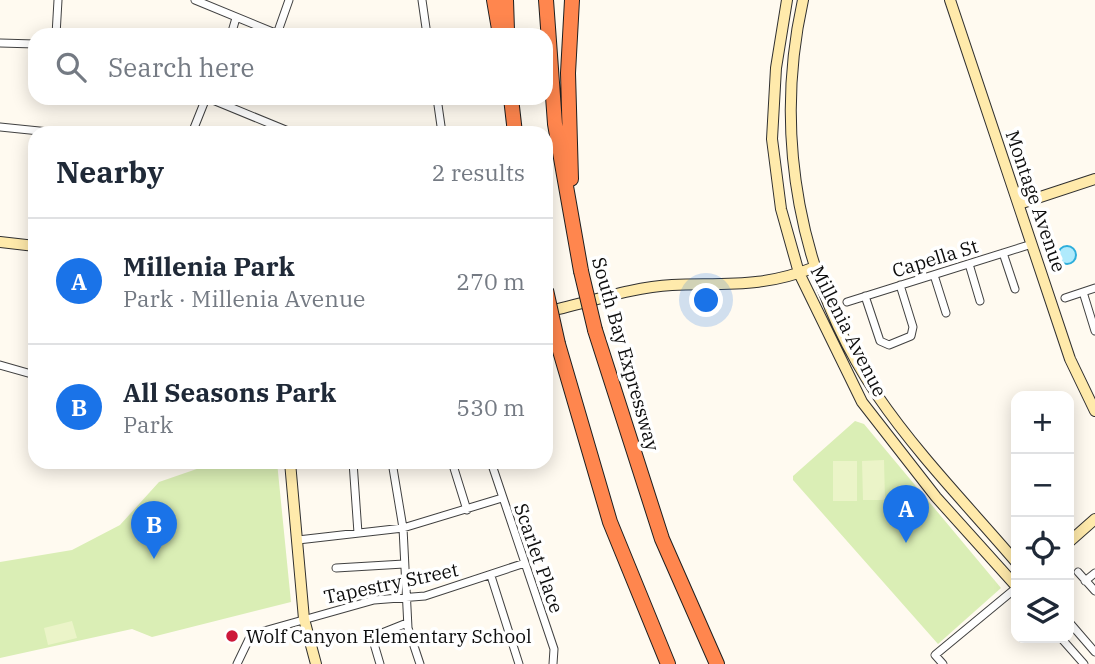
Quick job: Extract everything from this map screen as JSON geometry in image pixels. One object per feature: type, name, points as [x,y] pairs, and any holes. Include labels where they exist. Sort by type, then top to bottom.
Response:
[{"type":"highway","points":[[494,0],[499,28]]},
{"type":"highway","points":[[506,0],[507,28]]},
{"type":"highway","name":"South Bay Expressway","points":[[546,0],[548,28]]},
{"type":"highway","points":[[572,0],[568,73],[573,229]]},
{"type":"highway","name":"South Bay Expressway","points":[[553,96],[555,124],[580,271],[595,330],[662,539],[717,664]]},
{"type":"highway","points":[[511,105],[514,126]]},
{"type":"highway","points":[[553,322],[610,522],[668,664]]},
{"type":"street","points":[[56,28],[58,0]]},
{"type":"street","points":[[196,0],[262,28]]},
{"type":"street","points":[[280,28],[289,0]]},
{"type":"street","points":[[422,0],[426,28]]},
{"type":"street","name":"Millenia Avenue","points":[[787,0],[775,87],[772,139],[781,209],[799,273],[862,402],[936,497],[1011,581]]},
{"type":"street","name":"Millenia Avenue","points":[[803,0],[790,88],[793,175],[815,267],[838,322],[876,392],[923,455],[1011,556]]},
{"type":"street","name":"Montage Avenue","points":[[950,0],[1070,359],[1095,411]]},
{"type":"street","points":[[233,28],[236,18]]},
{"type":"street","points":[[0,43],[28,44]]},
{"type":"street","points":[[775,87],[790,88]]},
{"type":"street","points":[[195,126],[204,105]]},
{"type":"street","points":[[224,105],[276,126]]},
{"type":"street","points":[[438,105],[441,126]]},
{"type":"street","points":[[0,127],[28,130]]},
{"type":"street","points":[[1019,204],[1095,179]]},
{"type":"street","points":[[0,242],[28,245]]},
{"type":"street","name":"Capella St","points":[[847,302],[1032,244]]},
{"type":"street","points":[[1003,253],[1014,289]]},
{"type":"street","points":[[969,264],[980,301]]},
{"type":"street","points":[[553,310],[671,285],[746,285],[815,267]]},
{"type":"street","points":[[934,275],[946,313]]},
{"type":"street","points":[[865,296],[880,341],[888,345],[899,343],[909,339],[913,332],[900,285]]},
{"type":"street","points":[[1065,298],[1095,288]]},
{"type":"street","points":[[1083,292],[1095,331]]},
{"type":"street","points":[[0,365],[28,373]]},
{"type":"street","points":[[862,402],[876,392]]},
{"type":"street","points":[[291,469],[304,619],[316,664]]},
{"type":"street","points":[[353,469],[358,533]]},
{"type":"street","points":[[392,469],[403,528],[407,623],[420,664]]},
{"type":"street","points":[[454,469],[467,510]]},
{"type":"street","name":"Scarlet Place","points":[[493,469],[554,649],[553,664]]},
{"type":"street","points":[[298,540],[403,528],[502,498]]},
{"type":"street","points":[[1074,538],[1095,519]]},
{"type":"street","name":"Tapestry Street","points":[[237,664],[243,648],[253,635],[374,600],[407,599],[491,576],[524,563]]},
{"type":"street","points":[[336,568],[404,564]]},
{"type":"street","points":[[1077,572],[1095,591]]},
{"type":"street","points":[[1086,581],[1095,573]]},
{"type":"street","points":[[491,576],[520,664]]},
{"type":"street","points":[[943,664],[935,655],[1011,591]]},
{"type":"street","points":[[380,664],[372,637],[407,623]]},
{"type":"street","points":[[1074,628],[1095,652]]},
{"type":"street","points":[[1065,643],[1084,664]]},
{"type":"green space","points":[[855,421],[864,424],[1001,588],[938,644],[793,480],[793,476]]},
{"type":"green space","points":[[884,460],[885,500],[863,500],[862,461]]},
{"type":"green space","points":[[833,461],[857,461],[857,501],[833,501]]},
{"type":"green space","points":[[197,469],[278,469],[291,602],[152,637],[132,629],[0,658],[0,562],[72,550],[120,525],[159,482]]},
{"type":"green space","points":[[72,621],[77,638],[48,645],[44,628]]},
{"type":"water","points":[[1067,246],[1073,249],[1076,255],[1073,261],[1067,264],[1061,261],[1058,255],[1061,249]]},
{"type":"place","name":"Millenia Park","points":[[906,543]]},
{"type":"place","name":"All Seasons Park","points":[[154,559]]},
{"type":"place","name":"Wolf Canyon Elementary School","points":[[232,636]]}]
